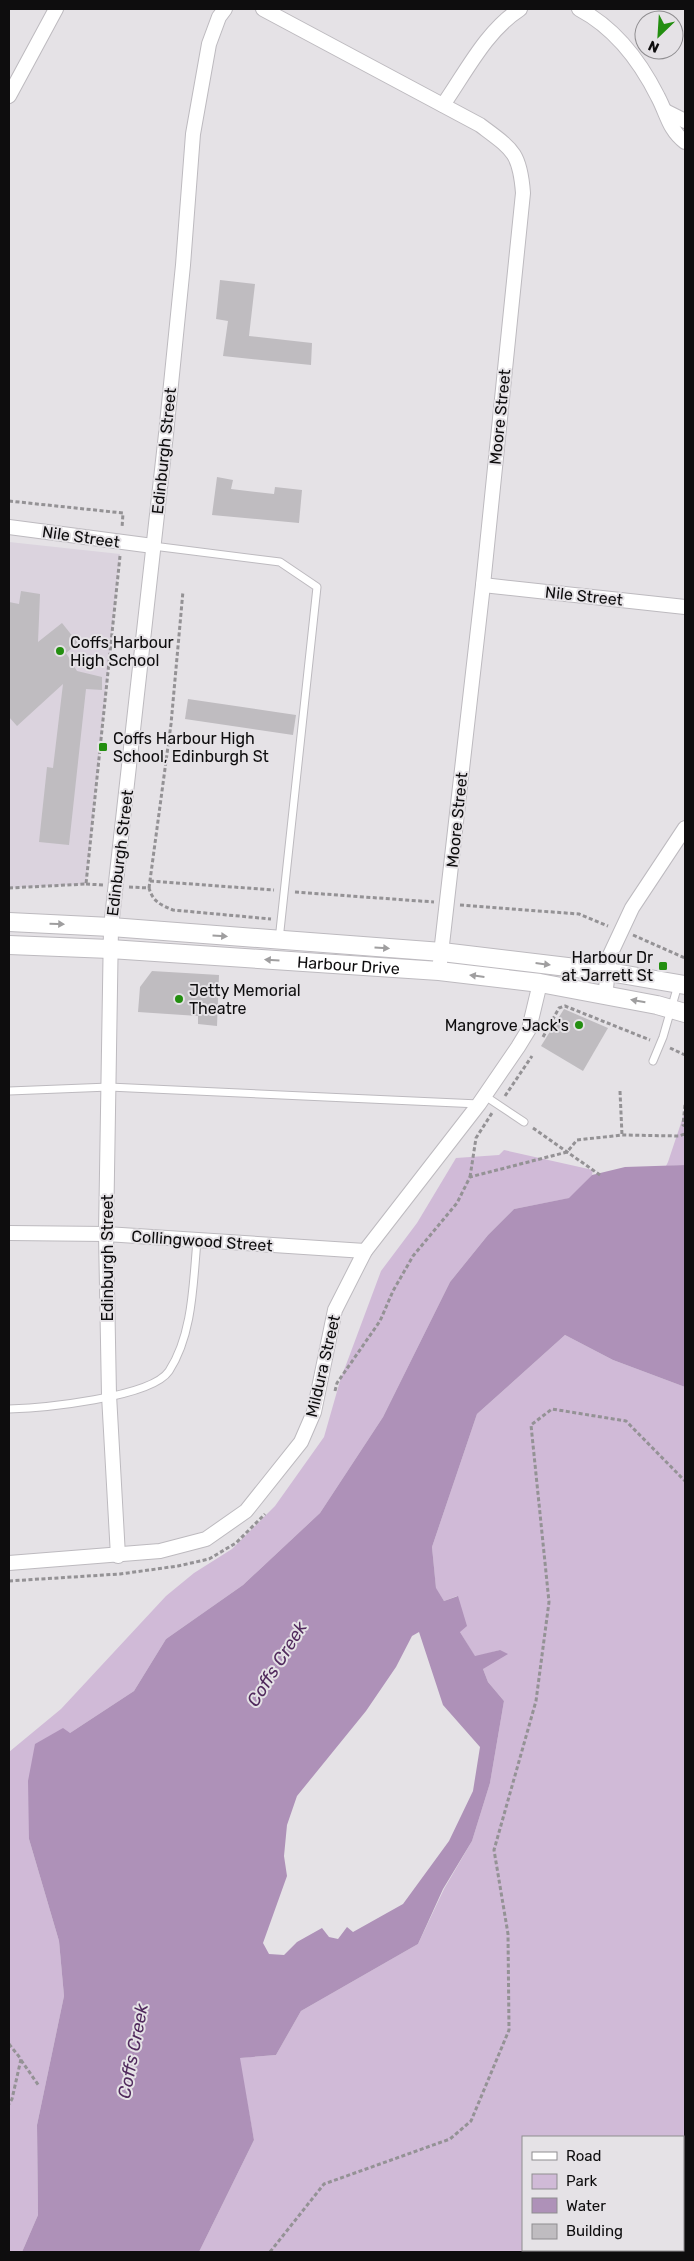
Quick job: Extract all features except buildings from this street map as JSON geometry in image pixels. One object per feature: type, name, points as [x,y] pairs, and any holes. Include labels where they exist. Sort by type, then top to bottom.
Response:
[{"type":"street","points":[[9,96],[56,9]]},
{"type":"street","name":"Edinburgh Street","points":[[118,1556],[109,1395],[106,1234],[110,1088],[111,926],[182,274],[193,134],[209,44],[219,17],[225,9]]},
{"type":"street","name":"Moore Street","points":[[263,9],[480,125],[511,149],[522,168],[523,193],[483,585],[439,971]]},
{"type":"street","points":[[443,105],[503,20],[520,9]]},
{"type":"street","points":[[579,9],[597,20],[621,42],[642,67],[665,111],[667,121],[677,136],[685,142]]},
{"type":"street","points":[[665,111],[685,121]]},
{"type":"street","name":"Nile Street","points":[[9,527],[153,546]]},
{"type":"street","name":"Nile Street","points":[[483,585],[685,607]]},
{"type":"street","points":[[605,996],[610,955],[632,908],[685,828]]},
{"type":"street","name":"Harbour Drive","points":[[9,922],[111,926],[442,952],[609,972],[682,984]]},
{"type":"street","name":"Harbour Drive","points":[[9,945],[110,948],[439,971],[540,984],[678,1011]]},
{"type":"street","name":"Mildura Street","points":[[9,1563],[118,1556],[160,1551],[206,1539],[246,1511],[301,1442],[314,1412],[336,1310],[365,1251],[482,1100],[529,1029],[540,984]]},
{"type":"street","name":"Collingwood Street","points":[[9,1233],[106,1234],[365,1251]]},
{"type":"lane","points":[[153,546],[280,562],[317,587],[279,940]]},
{"type":"lane","points":[[653,1061],[678,1011],[682,984]]},
{"type":"lane","points":[[9,1092],[110,1088],[482,1100],[498,1105],[524,1122]]},
{"type":"lane","points":[[9,1409],[54,1407],[144,1388],[169,1372],[185,1337],[198,1241]]},
{"type":"path","points":[[9,501],[123,513],[86,884]]},
{"type":"path","points":[[183,590],[172,687],[171,724],[149,888],[155,901],[173,910],[281,920]]},
{"type":"path","points":[[150,881],[579,914],[685,958]]},
{"type":"path","points":[[9,888],[86,884],[149,888]]},
{"type":"path","points":[[539,1045],[559,1008],[566,1006],[685,1055]]},
{"type":"path","points":[[470,1178],[476,1138],[534,1052]]},
{"type":"path","points":[[620,1091],[622,1135]]},
{"type":"path","points":[[685,1105],[682,1119],[685,1126]]},
{"type":"path","points":[[524,1122],[600,1175]]},
{"type":"path","points":[[567,1152],[577,1140],[622,1135],[679,1136],[685,1134]]},
{"type":"path","points":[[270,2252],[324,2184],[450,2138],[471,2121],[509,2030],[508,1934],[494,1850],[536,1701],[549,1602],[531,1425],[552,1409],[626,1421],[685,1480]]},
{"type":"path","points":[[9,2044],[39,2086]]},
{"type":"path","points":[[9,2104],[12,2100],[21,2059]]},
{"type":"shaded area","name":"Coffs Harbour High School","points":[[9,542],[120,554],[86,884],[9,888]]},
{"type":"green space","points":[[685,1111],[685,1165],[666,1166],[668,1162]]},
{"type":"green space","points":[[504,1150],[593,1170],[592,1175],[570,1198],[514,1209],[488,1235],[450,1282],[383,1417],[320,1513],[243,1585],[166,1639],[134,1691],[70,1733],[29,1839],[59,1941],[64,1996],[37,2125],[38,2215],[22,2252],[9,2252],[9,1752],[61,1709],[166,1596],[194,1573],[232,1549],[275,1506],[324,1437],[340,1381],[381,1271],[417,1223],[456,1158],[499,1155]]},
{"type":"green space","points":[[565,1335],[613,1360],[685,1387],[685,2252],[199,2252],[254,2140],[239,2058],[276,2055],[301,2011],[418,1944],[444,1889],[472,1841],[490,1783],[504,1701],[488,1682],[483,1669],[500,1650],[475,1657],[460,1632],[457,1596],[444,1601],[436,1589],[432,1547],[477,1414]]},
{"type":"water","name":"Coffs Creek","points":[[685,1165],[685,1387],[613,1360],[565,1335],[477,1414],[432,1547],[436,1588],[444,1601],[458,1596],[467,1626],[460,1632],[475,1656],[500,1650],[508,1654],[483,1669],[488,1682],[504,1701],[490,1783],[472,1841],[443,1889],[418,1944],[301,2011],[276,2055],[240,2058],[254,2140],[199,2252],[22,2252],[38,2215],[37,2125],[64,1996],[59,1941],[29,1839],[28,1781],[35,1744],[63,1728],[70,1733],[134,1691],[166,1639],[243,1585],[320,1513],[383,1417],[450,1282],[488,1235],[514,1209],[569,1198],[592,1175],[625,1167]],"holes":[[[419,1632],[443,1705],[480,1747],[473,1791],[449,1841],[403,1904],[353,1932],[347,1927],[338,1939],[329,1937],[322,1928],[297,1942],[284,1955],[269,1954],[263,1943],[287,1876],[284,1856],[287,1825],[297,1796],[366,1711],[396,1667],[412,1636]]]},
{"type":"place","name":"Coffs Harbour High School","points":[[60,651]]},
{"type":"place","name":"Coffs Harbour High School, Edinburgh St","points":[[103,747]]},
{"type":"place","name":"Harbour Dr at Jarrett St","points":[[663,966]]},
{"type":"place","name":"Jetty Memorial Theatre","points":[[179,999]]},
{"type":"place","name":"Mangrove Jack's","points":[[579,1025]]}]
